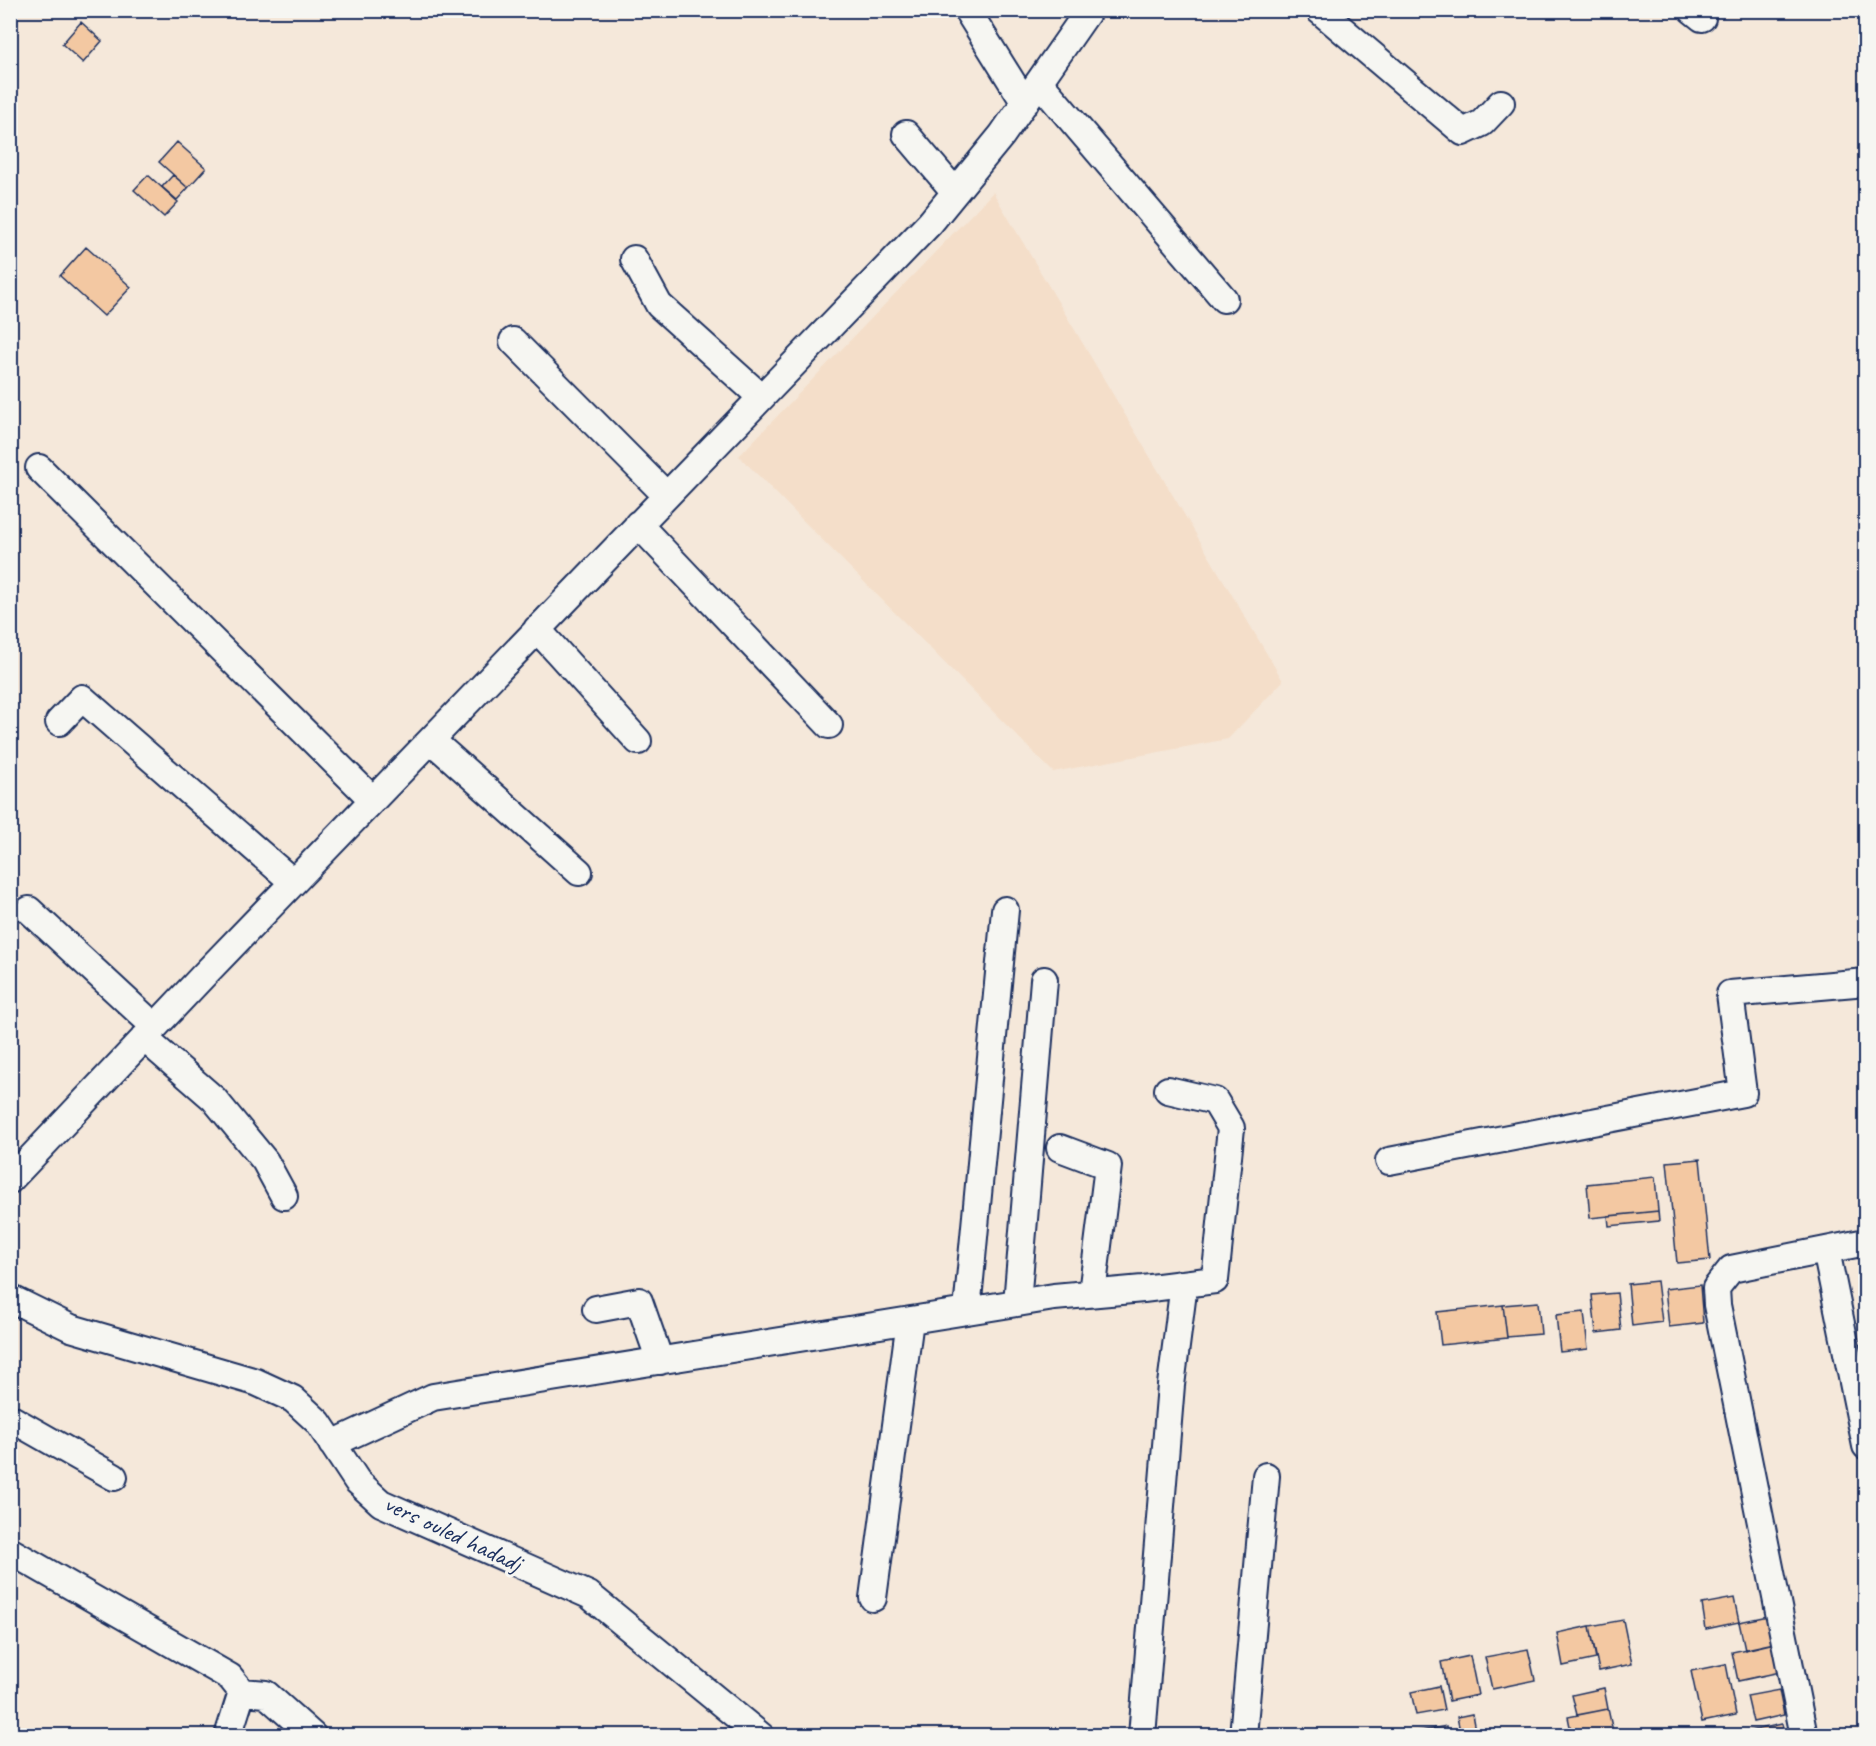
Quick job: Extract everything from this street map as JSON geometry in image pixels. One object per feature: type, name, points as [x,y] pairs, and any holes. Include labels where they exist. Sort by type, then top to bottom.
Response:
[{"type":"street","points":[[967,10],[1025,103]]},
{"type":"street","points":[[10,1180],[922,231],[1002,135],[1089,10]]},
{"type":"street","points":[[1319,10],[1462,132],[1482,123],[1501,103]]},
{"type":"street","points":[[1039,82],[1224,298]]},
{"type":"street","points":[[906,134],[956,192]]},
{"type":"street","points":[[634,259],[659,305],[761,397]]},
{"type":"street","points":[[513,341],[666,495]]},
{"type":"street","points":[[39,468],[373,800]]},
{"type":"street","points":[[638,524],[829,724]]},
{"type":"street","points":[[537,630],[638,741]]},
{"type":"street","points":[[59,722],[82,698],[294,882]]},
{"type":"street","points":[[431,740],[579,872]]},
{"type":"street","points":[[29,910],[214,1099],[265,1161],[284,1196]]},
{"type":"street","points":[[967,1311],[1005,910]]},
{"type":"street","points":[[1017,1303],[1044,980]]},
{"type":"street","points":[[1389,1161],[1743,1093],[1730,994],[1866,982]]},
{"type":"street","points":[[332,1444],[433,1397],[1017,1303],[1215,1280],[1231,1128],[1215,1101],[1168,1090]]},
{"type":"street","points":[[1060,1148],[1108,1166],[1092,1293]]},
{"type":"street","points":[[1804,1736],[1717,1305],[1716,1288],[1731,1269],[1866,1242]]},
{"type":"street","points":[[1826,1250],[1866,1446]]},
{"type":"street","points":[[1142,1736],[1171,1385],[1184,1284]]},
{"type":"street","name":"vers ouled hadadj","points":[[10,1298],[71,1328],[256,1382],[293,1399],[318,1422],[357,1481],[381,1503],[589,1595],[761,1736]]},
{"type":"street","points":[[596,1309],[639,1301],[660,1361]]},
{"type":"street","points":[[873,1598],[910,1320]]},
{"type":"street","points":[[10,1418],[114,1477]]},
{"type":"street","points":[[1243,1736],[1266,1476]]},
{"type":"street","points":[[10,1551],[230,1677],[242,1692],[266,1694],[314,1736]]},
{"type":"street","points":[[228,1736],[242,1692]]},
{"type":"shaded area","points":[[993,192],[1283,681],[1228,739],[1053,772],[739,456]]},
{"type":"building","points":[[81,22],[102,41],[83,63],[62,44]]},
{"type":"building","points":[[177,142],[206,168],[188,188],[159,162]]},
{"type":"building","points":[[148,175],[178,202],[164,217],[134,190]]},
{"type":"building","points":[[173,175],[188,188],[177,200],[162,187]]},
{"type":"building","points":[[86,247],[131,287],[104,316],[60,276]]},
{"type":"building","points":[[1700,1159],[1710,1260],[1677,1263],[1667,1162]]},
{"type":"building","points":[[1655,1177],[1658,1211],[1590,1218],[1587,1184]]},
{"type":"building","points":[[1658,1211],[1659,1221],[1609,1226],[1608,1216]]},
{"type":"building","points":[[1657,1281],[1662,1322],[1632,1326],[1628,1284]]},
{"type":"building","points":[[1700,1285],[1703,1323],[1669,1327],[1665,1289]]},
{"type":"building","points":[[1617,1293],[1621,1330],[1596,1333],[1592,1295]]},
{"type":"building","points":[[1538,1302],[1541,1334],[1507,1337],[1503,1305]]},
{"type":"building","points":[[1503,1305],[1507,1338],[1441,1345],[1437,1312]]},
{"type":"building","points":[[1584,1312],[1588,1349],[1560,1352],[1556,1315]]},
{"type":"building","points":[[1734,1598],[1739,1622],[1706,1629],[1702,1604]]},
{"type":"building","points":[[1773,1615],[1779,1642],[1745,1650],[1739,1622]]},
{"type":"building","points":[[1623,1620],[1632,1664],[1599,1671],[1590,1626]]},
{"type":"building","points":[[1590,1626],[1596,1659],[1563,1666],[1557,1633]]},
{"type":"building","points":[[1779,1642],[1785,1671],[1738,1681],[1732,1652]]},
{"type":"building","points":[[1528,1649],[1535,1680],[1492,1689],[1485,1657]]},
{"type":"building","points":[[1470,1656],[1478,1695],[1449,1701],[1441,1662]]},
{"type":"building","points":[[1726,1664],[1736,1715],[1702,1722],[1691,1671]]},
{"type":"building","points":[[1439,1686],[1444,1710],[1416,1715],[1411,1692]]},
{"type":"building","points":[[1604,1688],[1608,1709],[1577,1715],[1572,1695]]},
{"type":"building","points":[[1779,1690],[1784,1715],[1753,1722],[1747,1696]]},
{"type":"building","points":[[1608,1709],[1614,1736],[1572,1736],[1568,1717]]},
{"type":"building","points":[[1472,1714],[1476,1736],[1461,1736],[1457,1717]]},
{"type":"building","points":[[1782,1724],[1785,1736],[1746,1736],[1746,1732]]},
{"type":"building","points":[[1447,1726],[1449,1736],[1417,1736],[1416,1732]]}]
